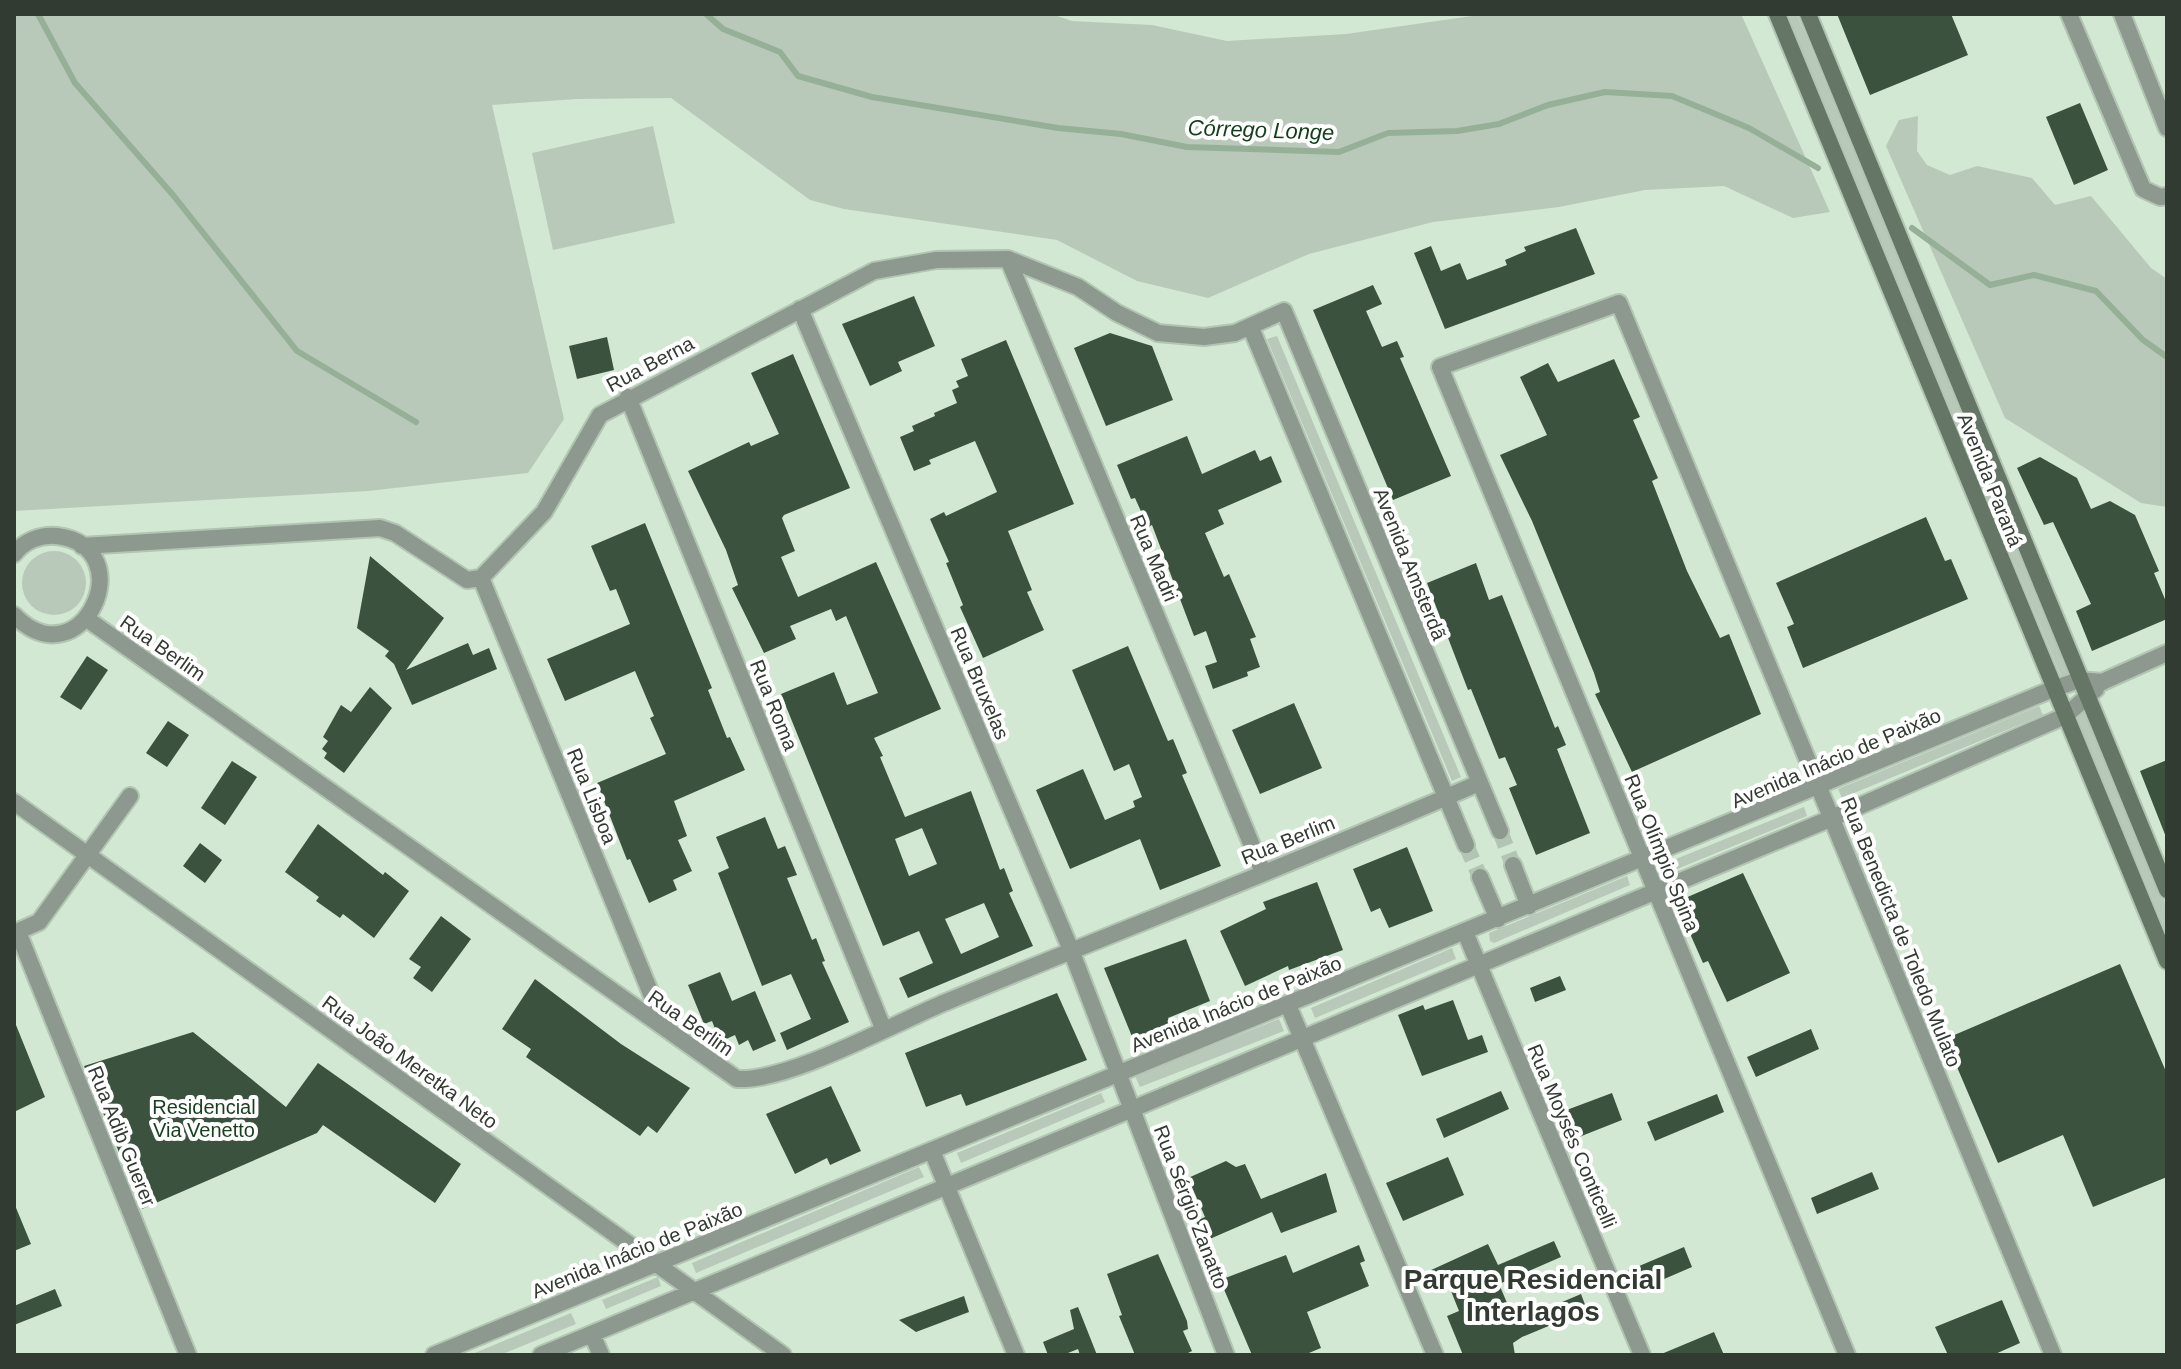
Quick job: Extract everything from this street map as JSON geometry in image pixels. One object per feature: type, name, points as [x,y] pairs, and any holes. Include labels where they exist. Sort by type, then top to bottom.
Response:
[{"type":"main road","name":"Avenida Paraná","points":[[1777,14],[2167,961]]},
{"type":"main road","name":"Avenida Paraná","points":[[1808,14],[2167,890]]},
{"type":"street","points":[[2069,14],[2143,189],[2167,196]]},
{"type":"street","points":[[2122,14],[2167,128]]},
{"type":"street","name":"Rua Berna","points":[[481,578],[544,512],[600,415],[628,397],[874,271],[936,260],[1008,259],[1078,287],[1117,313],[1158,333],[1204,337],[1251,328],[1284,311]]},
{"type":"street","name":"Rua Madri","points":[[1008,259],[1263,872]]},
{"type":"street","name":"Rua Benedicta de Toledo Mulato","points":[[1440,367],[1619,303],[2053,1355]]},
{"type":"street","name":"Rua Bruxelas","points":[[800,309],[1071,950],[1119,1074]]},
{"type":"street","name":"Avenida Amsterdã","points":[[1284,311],[1500,831]]},
{"type":"street","points":[[1251,328],[1466,845]]},
{"type":"street","name":"Rua Olímpio Spina","points":[[1440,367],[1847,1355]]},
{"type":"street","name":"Rua Roma","points":[[628,397],[883,1028]]},
{"type":"street","points":[[82,546],[380,528],[395,533],[467,580],[481,578]]},
{"type":"street","points":[[14,554],[33,539],[49,535],[67,538],[82,546],[98,568],[101,581],[95,608],[87,619],[73,629],[56,633],[39,632],[14,615]]},
{"type":"street","name":"Rua Lisboa","points":[[481,578],[665,1029]]},
{"type":"street","name":"Rua Berlim","points":[[87,619],[737,1079],[757,1080],[780,1074],[883,1028],[1479,783]]},
{"type":"street","points":[[541,1355],[1832,818],[2065,716],[2087,700],[2102,682],[2167,653]]},
{"type":"street","name":"Avenida Inácio de Paixão","points":[[434,1355],[2079,680]]},
{"type":"street","points":[[2079,680],[2102,682]]},
{"type":"street","points":[[16,932],[39,922],[89,857],[130,796]]},
{"type":"street","name":"Rua João Meretka Neto","points":[[14,802],[783,1355]]},
{"type":"street","points":[[1513,865],[1529,906]]},
{"type":"street","points":[[1480,877],[1498,919]]},
{"type":"street","name":"Rua Adib Guerer","points":[[16,932],[188,1355]]},
{"type":"street","name":"Rua Moysés Conticelli","points":[[1465,932],[1642,1355]]},
{"type":"street","points":[[1288,1005],[1435,1355]]},
{"type":"street","name":"Rua Sérgio Zanatto","points":[[1119,1074],[1226,1355]]},
{"type":"street","points":[[932,1151],[1016,1355]]},
{"type":"street","points":[[592,1334],[601,1355]]},
{"type":"green space","points":[[14,14],[1051,14],[1072,21],[1152,25],[1227,41],[1346,34],[1486,14],[1741,14],[1830,212],[1793,218],[1724,186],[1645,190],[1559,207],[1433,222],[1309,254],[1208,298],[1137,281],[1057,240],[844,209],[810,200],[671,98],[577,99],[492,105],[564,419],[528,473],[368,491],[14,511]]},
{"type":"green space","points":[[1786,14],[1797,14],[2072,675],[2062,679]]},
{"type":"green space","points":[[1918,116],[1917,151],[1927,165],[1950,175],[1977,166],[2032,178],[2055,205],[2091,196],[2151,268],[2167,279],[2167,507],[2141,503],[2005,418],[1886,146],[1899,120]]},
{"type":"green space","points":[[653,126],[675,223],[553,250],[532,153]]},
{"type":"green space","points":[[1277,336],[1461,777],[1452,781],[1267,339]]},
{"type":"green space","points":[[54,551],[77,560],[86,583],[77,606],[54,615],[31,606],[22,583],[31,560]]},
{"type":"green space","points":[[2039,706],[2043,715],[1842,798],[1838,789]]},
{"type":"green space","points":[[2085,709],[2167,907],[2167,935],[2075,713]]},
{"type":"green space","points":[[1804,807],[1807,816],[1665,874],[1661,865]]},
{"type":"green space","points":[[1627,876],[1630,885],[1494,943],[1490,941],[1489,933]]},
{"type":"green space","points":[[1452,948],[1456,959],[1315,1018],[1311,1008]]},
{"type":"green space","points":[[1279,1019],[1284,1031],[1140,1087],[1135,1076]]},
{"type":"green space","points":[[1101,1093],[1105,1102],[961,1163],[957,1153]]},
{"type":"green space","points":[[919,1167],[924,1177],[696,1273],[692,1263]]},
{"type":"green space","points":[[658,1277],[661,1286],[606,1309],[602,1300]]},
{"type":"green space","points":[[571,1313],[576,1324],[500,1355],[470,1355]]},
{"type":"building","points":[[1837,14],[1951,14],[1968,55],[1870,95]]},
{"type":"building","points":[[2080,103],[2108,170],[2074,185],[2046,117]]},
{"type":"building","points":[[1576,228],[1595,274],[1445,329],[1414,253],[1431,246],[1441,271],[1460,263],[1467,280],[1507,265],[1505,260],[1526,251],[1524,247]]},
{"type":"building","points":[[1373,285],[1382,304],[1366,311],[1382,347],[1397,341],[1404,357],[1400,358],[1451,476],[1393,500],[1313,310]]},
{"type":"building","points":[[914,296],[935,346],[898,362],[902,371],[870,386],[842,324]]},
{"type":"building","points":[[1110,333],[1152,346],[1173,400],[1106,426],[1074,348]]},
{"type":"building","points":[[607,337],[614,370],[577,379],[569,346]]},
{"type":"building","points":[[1006,340],[1074,504],[1008,531],[1032,590],[1027,592],[1044,630],[983,658],[960,607],[963,605],[946,563],[949,562],[930,519],[944,512],[946,516],[997,492],[975,441],[929,460],[931,464],[914,471],[900,437],[914,431],[912,426],[957,403],[952,390],[959,387],[956,381],[968,376],[961,359]]},
{"type":"building","points":[[793,354],[850,488],[782,518],[795,551],[781,557],[798,597],[876,562],[941,709],[874,738],[905,817],[971,791],[1000,870],[1004,868],[1013,891],[1009,893],[1033,946],[908,998],[899,978],[933,963],[919,931],[883,946],[781,694],[834,672],[847,705],[878,693],[846,616],[836,621],[831,609],[790,626],[796,639],[764,653],[732,588],[738,585],[726,550],[688,471],[749,442],[751,446],[779,434],[751,373]],"holes":[[[922,828],[937,864],[909,876],[895,839]],[[984,903],[999,937],[961,954],[945,919]]]},
{"type":"building","points":[[1614,359],[1640,417],[1633,420],[1658,478],[1652,481],[1687,571],[1720,638],[1729,634],[1761,714],[1632,772],[1595,694],[1600,692],[1594,673],[1532,521],[1500,455],[1547,435],[1520,377],[1548,363],[1558,382]]},
{"type":"building","points":[[1187,436],[1202,474],[1255,450],[1260,461],[1271,456],[1282,482],[1218,510],[1224,524],[1205,533],[1224,577],[1229,574],[1256,637],[1250,639],[1260,667],[1247,672],[1248,676],[1213,689],[1205,666],[1217,662],[1206,631],[1194,636],[1152,525],[1148,527],[1135,498],[1131,499],[1117,465]]},
{"type":"building","points":[[2040,457],[2077,478],[2091,509],[2110,501],[2135,515],[2159,571],[2154,573],[2167,604],[2167,619],[2092,651],[2076,611],[2091,604],[2053,522],[2044,525],[2017,468]]},
{"type":"building","points":[[1926,517],[1945,561],[1951,559],[1968,599],[1803,668],[1787,627],[1794,624],[1776,583]]},
{"type":"building","points":[[645,523],[712,688],[708,690],[727,738],[730,737],[745,770],[674,801],[687,836],[678,840],[692,871],[673,880],[677,890],[649,903],[630,859],[627,860],[597,783],[666,754],[650,718],[654,716],[635,671],[565,701],[547,659],[630,624],[616,589],[610,591],[591,546]]},
{"type":"building","points":[[370,556],[444,618],[406,670],[468,643],[473,655],[489,648],[497,669],[412,705],[394,664],[385,656],[389,651],[357,628]]},
{"type":"building","points":[[1476,563],[1489,600],[1502,595],[1555,728],[1558,726],[1566,745],[1557,749],[1590,833],[1536,855],[1509,788],[1517,785],[1505,757],[1499,759],[1471,689],[1468,690],[1427,583]]},
{"type":"building","points":[[1128,646],[1168,741],[1173,739],[1187,773],[1182,775],[1221,866],[1160,890],[1140,839],[1070,869],[1036,790],[1083,769],[1105,820],[1135,807],[1133,801],[1142,797],[1129,764],[1114,771],[1072,670]]},
{"type":"building","points":[[87,656],[108,670],[81,710],[60,697]]},
{"type":"building","points":[[370,687],[392,708],[344,773],[324,758],[327,753],[322,749],[328,741],[323,737],[341,705],[351,712]]},
{"type":"building","points":[[1294,703],[1322,768],[1260,794],[1232,730]]},
{"type":"building","points":[[168,721],[189,735],[167,767],[146,753]]},
{"type":"building","points":[[2167,760],[2167,837],[2166,837],[2140,771]]},
{"type":"building","points":[[232,761],[257,777],[225,825],[201,808]]},
{"type":"building","points":[[765,817],[778,849],[785,846],[797,875],[787,878],[812,940],[816,938],[825,961],[822,962],[849,1022],[787,1050],[780,1033],[811,1019],[791,974],[762,986],[718,873],[729,868],[716,837]]},
{"type":"building","points":[[318,824],[383,875],[385,872],[409,891],[374,938],[343,914],[340,918],[316,901],[319,897],[285,872]]},
{"type":"building","points":[[200,843],[222,860],[205,883],[183,866]]},
{"type":"building","points":[[1407,847],[1433,911],[1389,928],[1380,908],[1371,912],[1353,869]]},
{"type":"building","points":[[1743,873],[1790,973],[1727,1002],[1708,961],[1703,963],[1676,902]]},
{"type":"building","points":[[1317,882],[1343,950],[1289,970],[1288,966],[1245,986],[1220,931],[1266,909],[1263,902]]},
{"type":"building","points":[[441,916],[471,939],[432,992],[413,978],[421,967],[409,959]]},
{"type":"building","points":[[1186,939],[1210,1001],[1168,1018],[1170,1024],[1133,1039],[1104,968]]},
{"type":"building","points":[[2120,964],[2167,1074],[2167,1177],[2093,1207],[2063,1135],[1998,1163],[1945,1039]]},
{"type":"building","points":[[720,972],[732,1001],[755,991],[776,1041],[753,1051],[748,1040],[739,1045],[735,1035],[724,1040],[721,1033],[717,1034],[712,1021],[704,1024],[688,985]]},
{"type":"building","points":[[1560,976],[1566,990],[1535,1002],[1530,988]]},
{"type":"building","points":[[535,979],[621,1044],[690,1088],[657,1133],[648,1126],[640,1136],[526,1057],[531,1049],[502,1029]]},
{"type":"building","points":[[1057,993],[1087,1060],[966,1106],[961,1094],[926,1107],[905,1053]]},
{"type":"building","points":[[1453,1000],[1468,1040],[1482,1035],[1488,1052],[1422,1076],[1398,1015],[1423,1005],[1425,1010]]},
{"type":"building","points":[[14,1020],[45,1097],[14,1112]]},
{"type":"building","points":[[1811,1029],[1819,1049],[1756,1077],[1747,1057]]},
{"type":"building","points":[[193,1032],[286,1107],[318,1063],[461,1164],[435,1203],[323,1125],[317,1133],[142,1209],[84,1066]]},
{"type":"building","points":[[831,1086],[861,1151],[830,1165],[827,1158],[795,1174],[766,1114]]},
{"type":"building","points":[[1501,1091],[1509,1109],[1444,1138],[1436,1119]]},
{"type":"building","points":[[1612,1093],[1622,1120],[1574,1139],[1564,1111]]},
{"type":"building","points":[[1717,1094],[1724,1112],[1655,1141],[1647,1122]]},
{"type":"building","points":[[1448,1157],[1464,1195],[1403,1221],[1386,1183]]},
{"type":"building","points":[[1226,1161],[1236,1167],[1245,1164],[1261,1199],[1326,1173],[1337,1212],[1281,1233],[1272,1212],[1205,1241],[1196,1221],[1205,1217],[1188,1178]]},
{"type":"building","points":[[1872,1172],[1879,1189],[1817,1214],[1811,1198]]},
{"type":"building","points":[[14,1203],[31,1244],[14,1251]]},
{"type":"building","points":[[1554,1241],[1561,1257],[1499,1284],[1515,1322],[1581,1294],[1587,1310],[1522,1337],[1513,1343],[1515,1355],[1463,1355],[1447,1316],[1459,1311],[1447,1281],[1436,1286],[1429,1271],[1488,1244],[1498,1265]]},
{"type":"building","points":[[1359,1245],[1365,1261],[1360,1263],[1369,1286],[1307,1312],[1321,1348],[1304,1355],[1252,1355],[1220,1280],[1286,1255],[1293,1273]]},
{"type":"building","points":[[1684,1247],[1692,1267],[1634,1292],[1625,1272]]},
{"type":"building","points":[[1158,1254],[1187,1321],[1188,1329],[1183,1331],[1192,1351],[1184,1355],[1135,1355],[1107,1274]]},
{"type":"building","points":[[55,1289],[62,1306],[14,1325],[14,1306]]},
{"type":"building","points":[[964,1296],[969,1312],[916,1332],[899,1320]]},
{"type":"building","points":[[2002,1300],[2020,1343],[1993,1355],[1948,1355],[1935,1327]]},
{"type":"building","points":[[1078,1307],[1097,1355],[1080,1355],[1078,1349],[1063,1355],[1048,1355],[1043,1342],[1074,1329],[1070,1310]]},
{"type":"building","points":[[1714,1332],[1724,1355],[1659,1355]]},
{"type":"waterway","points":[[38,14],[75,83],[173,195],[297,351],[416,422]]},
{"type":"waterway","name":"Córrego Longe","points":[[706,14],[723,29],[780,52],[798,76],[872,97],[1058,128],[1121,134],[1187,147],[1339,152],[1388,133],[1457,131],[1499,124],[1548,105],[1605,92],[1672,96],[1749,128],[1818,168]]},
{"type":"waterway","name":"Córrego Longe","points":[[1912,228],[1990,285],[2034,275],[2096,291],[2143,340],[2167,357]]},
{"type":"tunnel","points":[[1500,831],[1513,865]]},
{"type":"tunnel","points":[[1466,845],[1480,877]]},
{"type":"district","name":"Parque Residencial Interlagos","points":[[1533,1295]]},
{"type":"park label","name":"Residencial Via Venetto","points":[[204,1118]]}]
